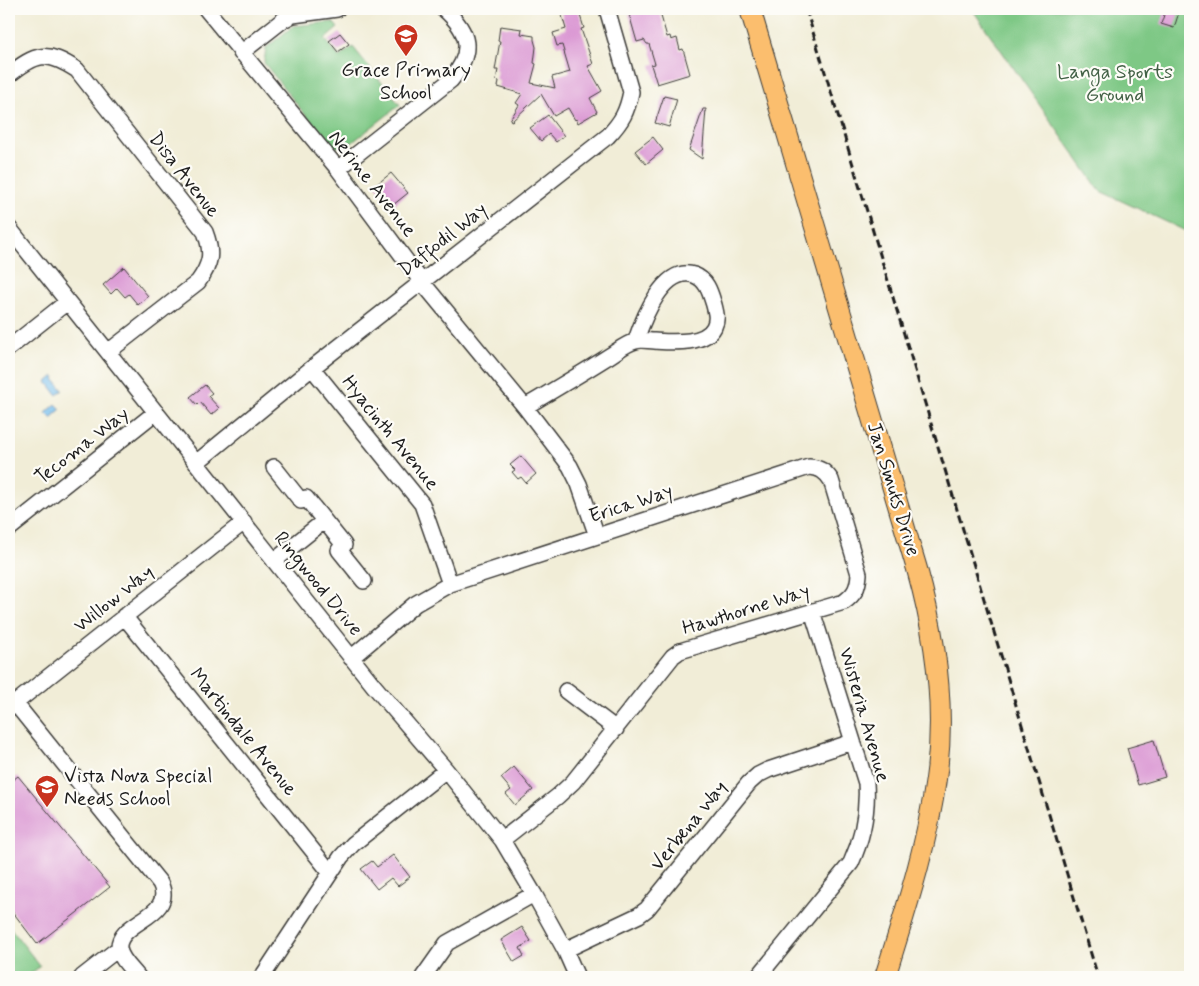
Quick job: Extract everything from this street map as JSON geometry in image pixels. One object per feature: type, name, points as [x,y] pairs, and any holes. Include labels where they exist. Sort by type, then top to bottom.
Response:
[{"type":"main road","name":"Jan Smuts Drive","points":[[750,9],[917,569],[933,634],[939,700],[939,750],[936,779],[920,858],[886,977]]},
{"type":"street","name":"Nerine Avenue","points":[[206,9],[338,169],[422,282],[525,408],[575,474],[597,536]]},
{"type":"street","points":[[241,53],[283,20],[293,15],[337,9]]},
{"type":"street","points":[[338,169],[451,80],[461,68],[465,57],[466,43],[462,28],[444,9]]},
{"type":"street","name":"Daffodil Way","points":[[196,463],[312,368],[608,136],[620,123],[628,106],[631,92],[607,9]]},
{"type":"street","name":"Disa Avenue","points":[[9,75],[24,62],[38,57],[53,57],[77,70],[205,232],[210,244],[210,258],[207,270],[198,282],[108,352]]},
{"type":"street","name":"Ringwood Drive","points":[[9,228],[352,658],[502,840],[565,950],[577,977]]},
{"type":"street","points":[[525,408],[636,340],[655,342],[692,340],[704,337],[711,332],[717,319],[711,293],[704,282],[691,274],[681,274],[673,278],[649,306],[636,340]]},
{"type":"street","points":[[9,348],[68,302]]},
{"type":"street","name":"Hyacinth Avenue","points":[[312,368],[422,504],[450,584]]},
{"type":"street","name":"Tecoma Way","points":[[9,529],[156,412]]},
{"type":"street","points":[[274,466],[301,502],[306,498],[344,545],[339,550],[364,581]]},
{"type":"street","name":"Erica Way","points":[[352,658],[415,604],[450,584],[809,467],[818,468],[825,472],[831,480],[859,574],[858,588]]},
{"type":"street","points":[[274,561],[324,521]]},
{"type":"street","name":"Willow Way","points":[[12,705],[244,522]]},
{"type":"street","name":"Hawthorne Way","points":[[502,840],[566,789],[673,656],[680,651],[844,602],[858,588]]},
{"type":"street","name":"Wisteria Avenue","points":[[758,977],[851,863],[860,844],[867,803],[866,783],[812,611]]},
{"type":"street","name":"Martindale Avenue","points":[[124,616],[330,872]]},
{"type":"street","points":[[566,691],[616,729]]},
{"type":"street","points":[[12,705],[164,890],[163,899],[158,907],[127,932],[121,940],[119,948],[91,975]]},
{"type":"street","name":"Verbena Way","points":[[565,950],[639,915],[647,909],[748,783],[758,775],[852,742]]},
{"type":"street","points":[[262,977],[341,857],[354,844],[446,770]]},
{"type":"street","points":[[423,977],[447,943],[534,894]]},
{"type":"street","points":[[119,948],[122,956],[138,977]]},
{"type":"green space","name":"Langa Sports Ground","points":[[972,9],[1190,9],[1190,233],[1100,191]]},
{"type":"green space","points":[[333,22],[338,28],[325,39],[339,57],[353,47],[400,105],[345,148],[330,146],[264,63],[266,48],[293,26]]},
{"type":"green space","points":[[9,926],[40,966],[27,977],[9,977]]},
{"type":"water","points":[[54,376],[54,379],[63,390],[57,395],[47,382]]},
{"type":"water","points":[[56,404],[61,409],[52,419],[46,413]]},
{"type":"building","points":[[560,9],[578,9],[584,28],[581,29],[593,64],[588,66],[602,91],[590,98],[597,112],[578,123],[568,108],[554,116],[541,94],[512,121],[510,120],[519,105],[516,103],[522,94],[498,87],[499,81],[496,80],[498,70],[495,70],[500,41],[498,41],[500,26],[522,29],[521,34],[534,36],[536,47],[534,63],[536,64],[531,83],[555,88],[552,77],[570,72],[562,45],[557,46],[553,33],[566,29]]},
{"type":"building","points":[[637,9],[659,9],[667,37],[670,36],[671,40],[677,38],[680,50],[683,49],[690,74],[657,84],[651,65],[655,64],[649,44],[644,40],[637,42],[629,14],[638,11]]},
{"type":"building","points":[[1166,9],[1180,9],[1174,28],[1161,24]]},
{"type":"building","points":[[340,33],[349,44],[338,52],[329,41]]},
{"type":"building","points":[[664,96],[677,99],[669,127],[655,123]]},
{"type":"building","points":[[703,109],[706,109],[702,159],[689,150]]},
{"type":"building","points":[[548,115],[564,136],[556,142],[549,134],[541,141],[530,128]]},
{"type":"building","points":[[653,137],[663,150],[646,164],[635,151]]},
{"type":"building","points":[[391,173],[408,193],[393,205],[376,185]]},
{"type":"building","points":[[124,267],[148,296],[138,305],[129,294],[125,297],[117,288],[111,294],[103,285]]},
{"type":"building","points":[[205,385],[212,393],[208,396],[219,408],[211,415],[200,402],[197,405],[190,397]]},
{"type":"building","points":[[521,456],[536,474],[526,483],[521,477],[518,479],[512,472],[515,470],[510,465]]},
{"type":"building","points":[[1154,740],[1165,777],[1138,785],[1127,748]]},
{"type":"building","points":[[514,767],[533,790],[515,805],[506,794],[511,790],[501,778]]},
{"type":"building","points":[[18,776],[110,887],[37,944],[9,907],[9,783]]},
{"type":"building","points":[[393,855],[410,877],[398,886],[391,878],[377,889],[361,869],[372,861],[377,867]]},
{"type":"building","points":[[522,927],[531,941],[520,948],[524,956],[514,962],[501,940]]},
{"type":"railway","points":[[806,9],[1098,977]]},
{"type":"place","name":"Grace Primary School","points":[[406,57]]},
{"type":"place","name":"Vista Nova Special Needs School","points":[[47,808]]}]
